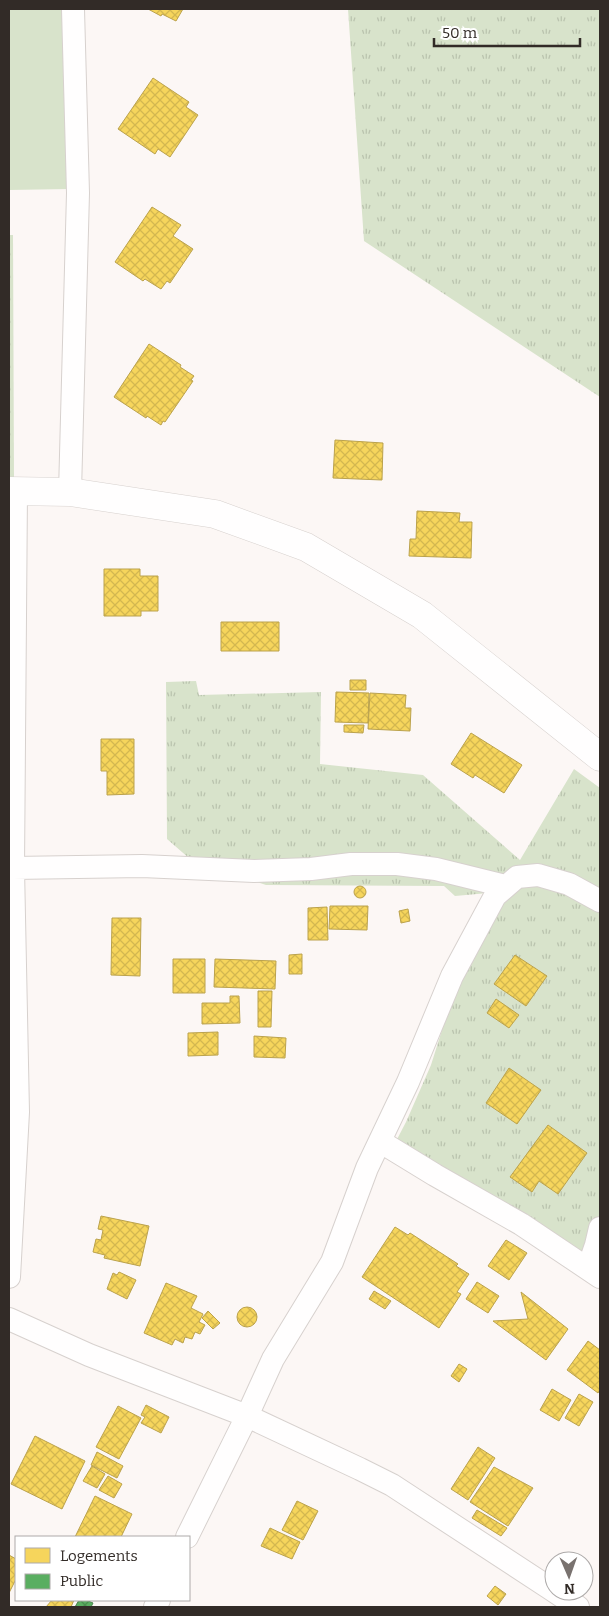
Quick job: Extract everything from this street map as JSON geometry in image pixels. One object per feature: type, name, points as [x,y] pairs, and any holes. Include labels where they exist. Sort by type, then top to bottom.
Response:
[{"type":"street","points":[[70,492],[78,193],[73,9]]},
{"type":"street","points":[[9,1277],[18,1112],[13,868],[13,491],[70,492],[215,514],[306,547],[422,615],[600,757]]},
{"type":"street","points":[[13,868],[142,866],[254,871],[311,869],[351,864],[398,864],[436,870],[505,886]]},
{"type":"street","points":[[187,1536],[273,1359],[332,1262],[367,1168],[408,1082],[461,957],[495,896],[517,877],[538,875],[569,884],[600,901]]},
{"type":"street","points":[[381,1142],[521,1224],[594,1272],[596,1246],[600,1228]]},
{"type":"street","points":[[9,1319],[88,1355],[247,1416],[360,1469],[392,1485],[544,1584]]},
{"type":"green space","points":[[9,9],[69,9],[70,189],[9,190]]},
{"type":"green space","points":[[348,9],[600,9],[600,397],[364,241]]},
{"type":"green space","points":[[9,235],[13,235],[14,479],[9,479]]},
{"type":"green space","points":[[196,681],[199,695],[321,692],[320,764],[423,775],[520,860],[574,769],[600,788],[600,1277],[393,1147],[431,1065],[458,979],[502,905],[518,891],[519,877],[499,892],[455,896],[444,886],[266,885],[190,859],[167,839],[166,682]]},
{"type":"building: Logements","points":[[148,9],[183,9],[176,21]]},
{"type":"building: Logements","points":[[153,78],[189,102],[186,107],[198,115],[170,157],[158,149],[155,154],[118,129]]},
{"type":"building: Logements","points":[[152,207],[181,225],[173,236],[193,249],[170,283],[167,281],[161,289],[145,279],[143,281],[115,262]]},
{"type":"building: Logements","points":[[149,344],[194,376],[191,380],[193,381],[161,425],[147,416],[146,418],[114,397]]},
{"type":"building: Logements","points":[[335,440],[383,443],[382,480],[333,478]]},
{"type":"building: Logements","points":[[417,511],[460,513],[459,522],[472,522],[471,558],[409,556],[410,539],[416,539]]},
{"type":"building: Logements","points":[[104,569],[140,569],[140,576],[158,576],[158,611],[141,611],[141,616],[104,616]]},
{"type":"building: Logements","points":[[221,622],[279,622],[279,651],[221,651]]},
{"type":"building: Logements","points":[[350,680],[366,680],[366,690],[350,690]]},
{"type":"building: Logements","points":[[336,692],[369,693],[368,723],[335,722]]},
{"type":"building: Logements","points":[[370,693],[406,695],[405,708],[411,708],[410,731],[368,729]]},
{"type":"building: Logements","points":[[344,725],[364,725],[363,733],[344,732]]},
{"type":"building: Logements","points":[[471,733],[522,765],[504,793],[475,775],[473,778],[451,764]]},
{"type":"building: Logements","points":[[101,739],[134,739],[134,794],[107,795],[107,771],[101,771]]},
{"type":"building: Logements","points":[[362,886],[365,887],[365,897],[358,898],[355,897],[354,890],[355,887]]},
{"type":"building: Logements","points":[[330,906],[368,906],[367,930],[329,929]]},
{"type":"building: Logements","points":[[327,907],[328,940],[308,940],[308,908]]},
{"type":"building: Logements","points":[[408,909],[410,921],[401,923],[399,911]]},
{"type":"building: Logements","points":[[112,918],[141,918],[140,976],[111,975]]},
{"type":"building: Logements","points":[[302,954],[302,974],[289,974],[289,955]]},
{"type":"building: Logements","points":[[515,955],[547,976],[526,1006],[494,984]]},
{"type":"building: Logements","points":[[173,959],[205,959],[205,993],[173,993]]},
{"type":"building: Logements","points":[[215,959],[276,961],[275,989],[214,987]]},
{"type":"building: Logements","points":[[258,991],[272,991],[271,1027],[258,1027]]},
{"type":"building: Logements","points":[[230,996],[239,996],[240,1023],[202,1024],[202,1003],[230,1003]]},
{"type":"building: Logements","points":[[496,999],[519,1015],[509,1028],[487,1013]]},
{"type":"building: Logements","points":[[218,1032],[218,1055],[188,1056],[188,1033]]},
{"type":"building: Logements","points":[[254,1036],[286,1038],[285,1058],[254,1057]]},
{"type":"building: Logements","points":[[509,1068],[541,1090],[517,1124],[486,1103]]},
{"type":"building: Logements","points":[[548,1125],[587,1153],[558,1194],[539,1181],[532,1192],[510,1177]]},
{"type":"building: Logements","points":[[101,1216],[149,1226],[140,1266],[104,1258],[105,1255],[93,1252],[96,1239],[101,1240],[103,1230],[98,1229]]},
{"type":"building: Logements","points":[[395,1227],[408,1235],[410,1233],[458,1264],[456,1266],[469,1274],[457,1292],[461,1294],[439,1328],[362,1277]]},
{"type":"building: Logements","points":[[506,1240],[527,1253],[509,1280],[488,1266]]},
{"type":"building: Logements","points":[[119,1272],[136,1280],[127,1299],[107,1289],[113,1273],[117,1275]]},
{"type":"building: Logements","points":[[477,1282],[499,1296],[488,1313],[466,1299]]},
{"type":"building: Logements","points":[[166,1283],[197,1296],[191,1308],[203,1314],[199,1322],[205,1325],[200,1334],[195,1332],[192,1339],[185,1337],[183,1343],[175,1339],[172,1345],[144,1333]]},
{"type":"building: Logements","points":[[374,1291],[391,1301],[385,1309],[369,1299]]},
{"type":"building: Logements","points":[[521,1292],[568,1329],[546,1360],[493,1321],[528,1319]]},
{"type":"building: Logements","points":[[247,1307],[254,1310],[257,1317],[254,1324],[247,1327],[240,1324],[237,1317],[240,1310]]},
{"type":"building: Logements","points":[[208,1311],[220,1323],[213,1329],[202,1318]]},
{"type":"building: Logements","points":[[588,1341],[600,1350],[600,1390],[598,1393],[567,1370]]},
{"type":"building: Logements","points":[[459,1364],[467,1369],[459,1382],[451,1376]]},
{"type":"building: Logements","points":[[552,1389],[571,1400],[559,1421],[540,1410]]},
{"type":"building: Logements","points":[[579,1394],[593,1402],[579,1426],[565,1418]]},
{"type":"building: Logements","points":[[146,1405],[169,1417],[161,1433],[141,1423],[145,1417],[141,1415]]},
{"type":"building: Logements","points":[[118,1406],[141,1418],[119,1459],[96,1447]]},
{"type":"building: Logements","points":[[35,1436],[85,1461],[62,1509],[11,1484]]},
{"type":"building: Logements","points":[[478,1447],[495,1458],[468,1500],[451,1489]]},
{"type":"building: Logements","points":[[97,1452],[123,1466],[117,1478],[91,1465]]},
{"type":"building: Logements","points":[[92,1466],[105,1474],[97,1488],[83,1481]]},
{"type":"building: Logements","points":[[494,1467],[533,1488],[508,1526],[470,1502]]},
{"type":"building: Logements","points":[[108,1476],[122,1484],[114,1498],[99,1490]]},
{"type":"building: Logements","points":[[95,1496],[132,1514],[121,1536],[75,1536]]},
{"type":"building: Logements","points":[[297,1501],[318,1511],[303,1540],[282,1530]]},
{"type":"building: Logements","points":[[477,1510],[507,1528],[501,1536],[472,1518]]},
{"type":"building: Logements","points":[[270,1528],[300,1542],[292,1559],[261,1546]]},
{"type":"building: Logements","points":[[9,1555],[15,1558],[15,1581],[9,1593]]},
{"type":"building: Logements","points":[[495,1586],[506,1594],[498,1605],[487,1596]]},
{"type":"building: Logements","points":[[51,1601],[74,1601],[71,1607],[46,1607]]},
{"type":"building: Public","points":[[78,1601],[93,1603],[91,1607],[75,1607]]}]
